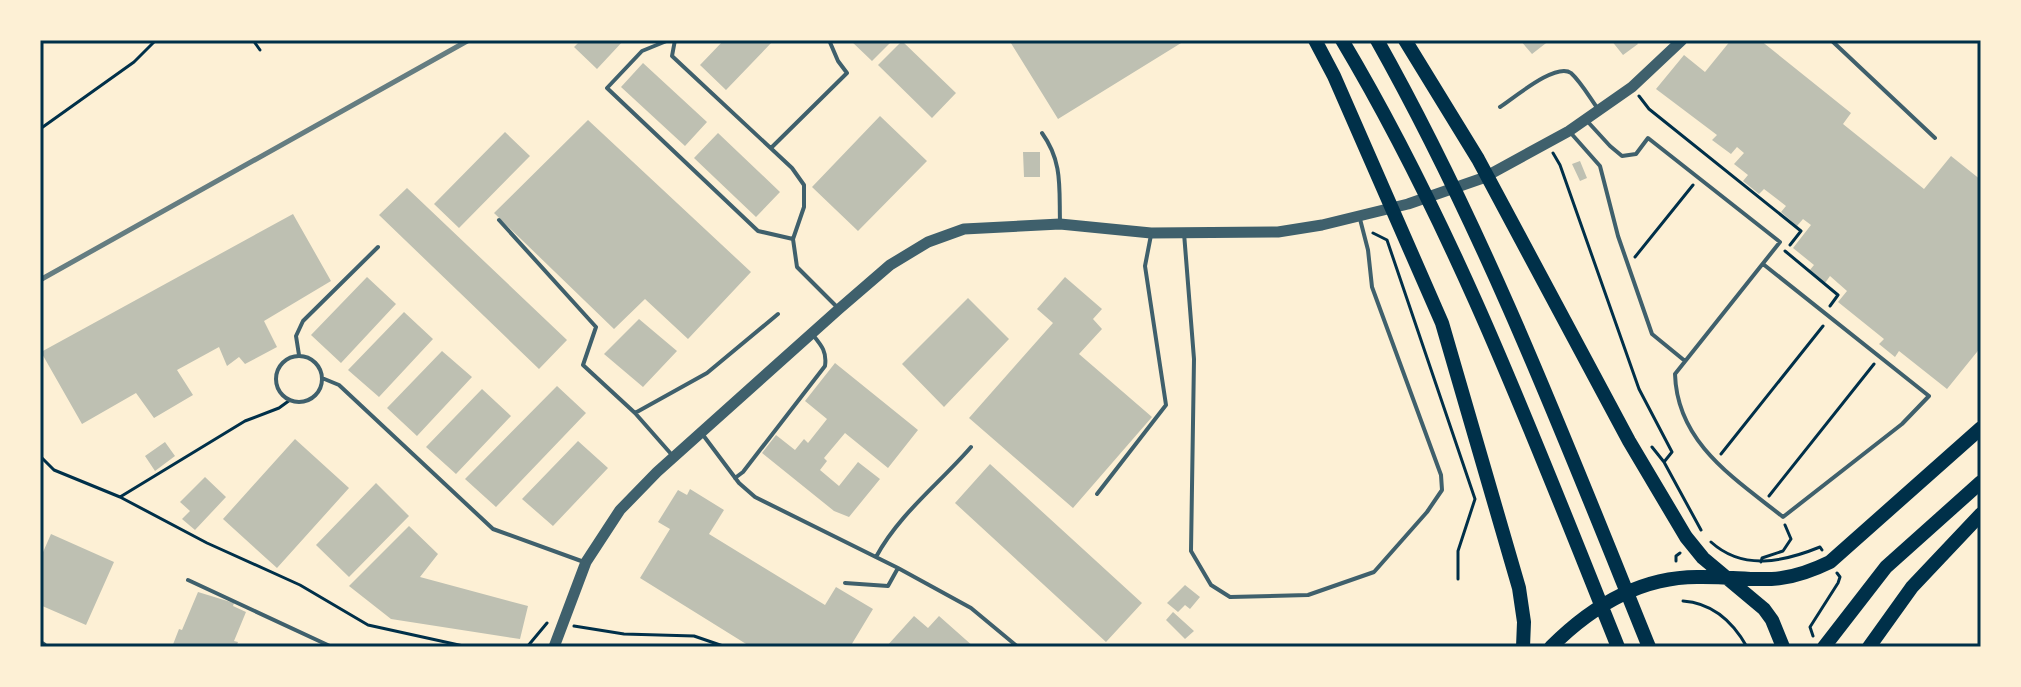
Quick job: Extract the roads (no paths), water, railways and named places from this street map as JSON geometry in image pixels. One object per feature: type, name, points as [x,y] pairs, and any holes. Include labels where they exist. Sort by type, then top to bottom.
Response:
[{"type":"highway","points":[[1315,40],[1387,194],[1442,323],[1519,588],[1524,622],[1523,647]]},
{"type":"highway","points":[[1342,40],[1384,111],[1435,212],[1499,354],[1618,647]]},
{"type":"highway","points":[[1377,40],[1462,202],[1526,345],[1649,647]]},
{"type":"highway","points":[[1405,40],[1494,187],[1629,441],[1686,537],[1725,578],[1764,609],[1783,647]]},
{"type":"highway","points":[[1551,647],[1586,614],[1629,591],[1679,578],[1783,580],[1830,562],[1981,428]]},
{"type":"highway","points":[[1820,644],[1886,567],[1981,482]]},
{"type":"highway","points":[[1869,647],[1912,587],[1981,514]]},
{"type":"street","points":[[554,647],[586,562],[620,510],[674,457],[839,309],[890,265],[928,242],[964,229],[1060,224],[1184,233],[1278,232],[1361,222],[1483,178],[1569,131],[1632,87],[1682,40]]},
{"type":"lane","points":[[669,40],[642,51],[607,88],[758,231],[793,239]]},
{"type":"lane","points":[[675,40],[672,56],[792,168],[804,185],[804,207],[793,239],[797,267],[839,309]]},
{"type":"lane","points":[[771,148],[847,73],[829,40]]},
{"type":"lane","points":[[1831,40],[1935,138]]},
{"type":"lane","points":[[1500,107],[1551,73],[1562,70],[1570,72],[1599,111]]},
{"type":"lane","points":[[1587,120],[1618,154],[1632,156],[1648,138],[1780,242],[1675,374],[1675,388],[1689,430],[1714,463],[1783,517],[1902,424],[1929,396],[1763,264]]},
{"type":"lane","points":[[1569,131],[1600,166],[1627,266],[1652,334],[1685,361]]},
{"type":"lane","points":[[1042,133],[1058,162],[1060,224]]},
{"type":"lane","points":[[499,220],[596,327],[583,365],[635,413],[674,457]]},
{"type":"lane","points":[[1184,233],[1194,359],[1191,551],[1211,585],[1230,597],[1308,595],[1374,572],[1427,512],[1442,490],[1441,475],[1372,287],[1361,222]]},
{"type":"lane","points":[[1097,494],[1166,405],[1145,266],[1151,233]]},
{"type":"lane","points":[[299,356],[296,336],[303,321],[378,247]]},
{"type":"lane","points":[[635,413],[707,373],[778,314]]},
{"type":"lane","points":[[735,478],[743,472],[825,366],[823,346],[811,334]]},
{"type":"lane","points":[[299,356],[317,365],[322,378],[318,393],[297,402],[290,400],[279,389],[277,374],[285,362],[299,356]]},
{"type":"lane","points":[[322,378],[339,385],[493,529],[586,562]]},
{"type":"lane","points":[[702,433],[735,478],[755,497],[971,608],[1018,647]]},
{"type":"lane","points":[[876,557],[883,543],[917,503],[971,447]]},
{"type":"lane","points":[[845,583],[888,586],[898,568]]},
{"type":"lane","points":[[188,580],[332,647]]},
{"type":"railway","points":[[40,280],[469,40]]}]
